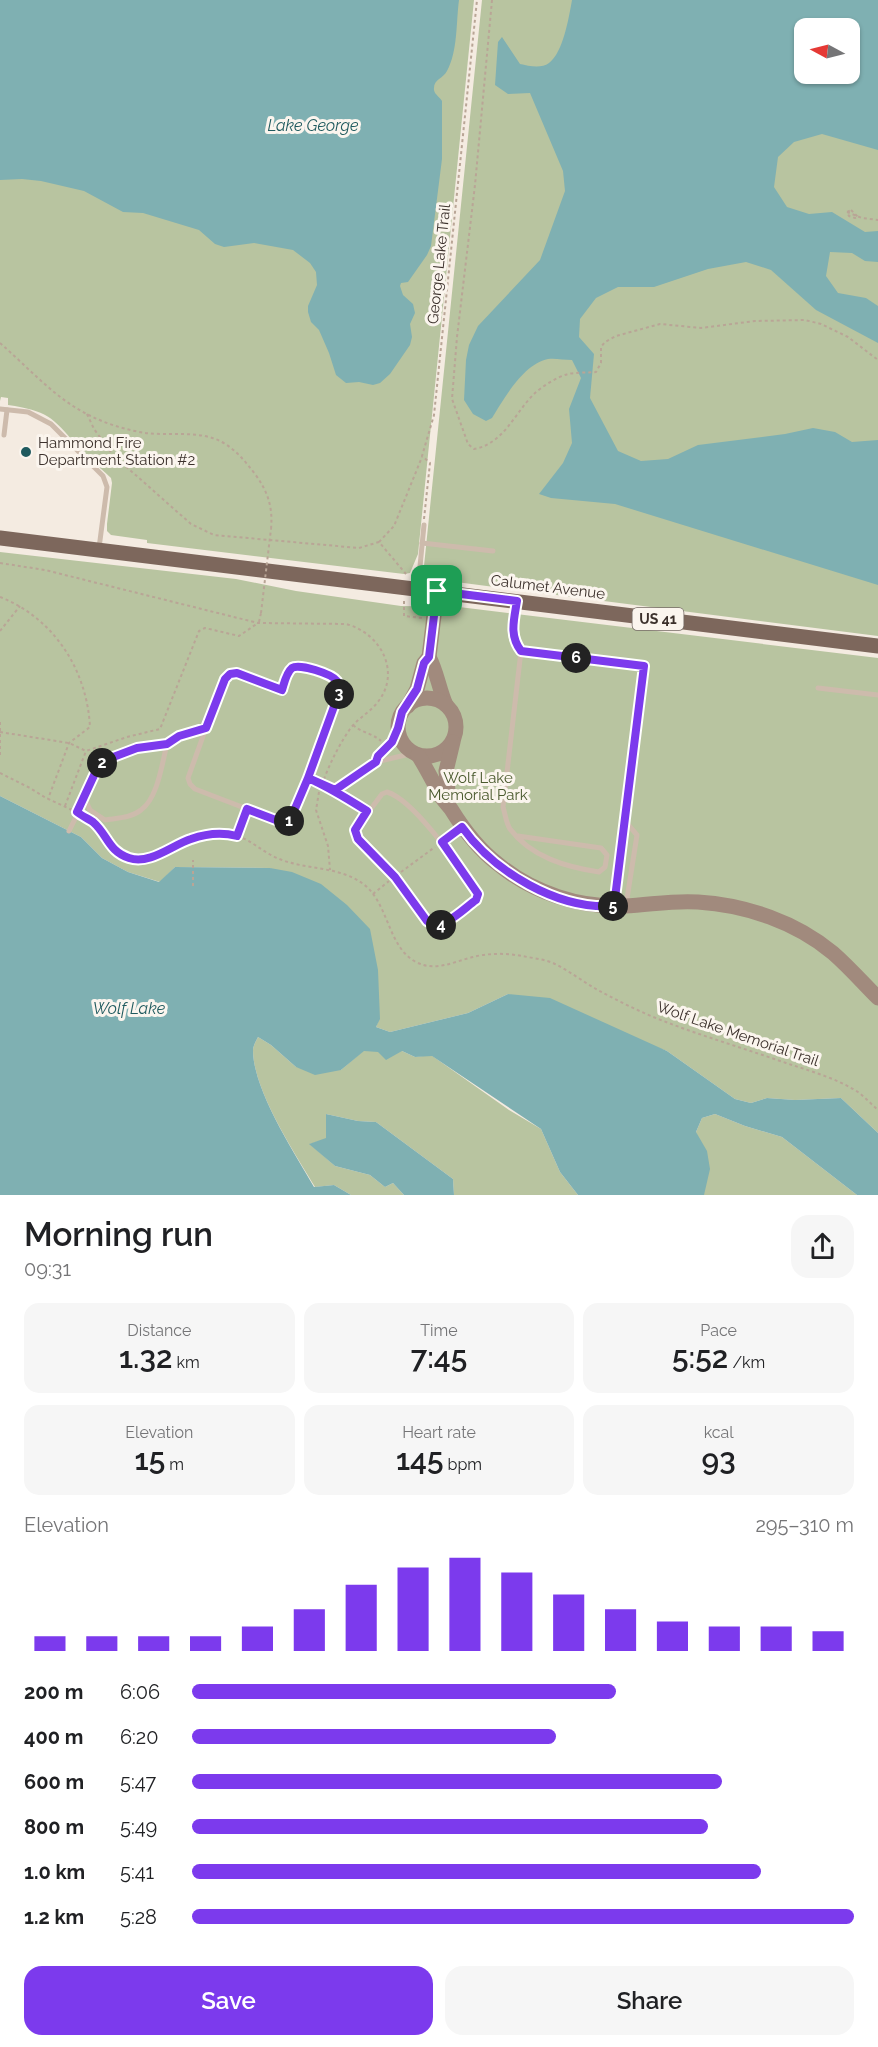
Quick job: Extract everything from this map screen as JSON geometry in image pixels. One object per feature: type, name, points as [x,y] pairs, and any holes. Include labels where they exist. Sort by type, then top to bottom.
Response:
[{"type":"main road","name":"Calumet Avenue","points":[[0,538],[878,646]]},
{"type":"main road","points":[[437,591],[429,657],[424,663],[417,689],[399,720],[398,728],[404,744],[416,754],[433,778],[443,800],[464,830],[497,864],[524,882],[568,900],[594,905],[700,902],[733,906],[764,915],[817,942],[841,961],[878,998]]},
{"type":"main road","points":[[429,657],[435,668],[446,705],[453,713],[456,722],[446,771],[450,807]]},
{"type":"main road","points":[[407,706],[422,699],[431,698],[446,705]]},
{"type":"main road","points":[[416,754],[426,756],[442,752],[453,740]]},
{"type":"lane","points":[[0,409],[28,412],[51,424],[104,476],[107,487],[99,550]]},
{"type":"lane","points":[[4,435],[7,410]]},
{"type":"lane","points":[[418,589],[424,525]]},
{"type":"lane","points":[[422,543],[493,551]]},
{"type":"lane","points":[[517,601],[513,633],[515,643],[521,651],[503,807],[509,828],[518,836],[536,852],[555,861],[575,868],[598,872],[605,867],[607,855],[601,848],[518,836]]},
{"type":"lane","points":[[521,651],[644,666],[626,821],[622,831],[620,906]]},
{"type":"lane","points":[[300,666],[334,678],[339,682],[340,690],[308,778],[291,818],[286,822],[195,789],[190,784],[188,778],[206,728],[225,679],[230,674],[237,673],[282,690],[289,671],[300,666]]},
{"type":"lane","points":[[818,688],[878,695]]},
{"type":"lane","points":[[69,831],[96,771],[108,759],[137,748],[167,744],[179,736],[206,728]]},
{"type":"lane","points":[[376,762],[398,728]]},
{"type":"lane","points":[[85,799],[90,810],[105,820],[124,818],[142,810],[157,787],[167,744]]},
{"type":"lane","points":[[335,790],[376,762],[416,754]]},
{"type":"lane","points":[[308,778],[335,790],[367,811]]},
{"type":"lane","points":[[382,794],[392,794],[408,806],[442,842],[478,894],[476,900],[441,925],[433,925],[427,921],[395,877],[358,839],[355,830],[367,811],[382,794]]},
{"type":"lane","points":[[620,906],[637,835],[626,821]]},
{"type":"path","name":"George Lake Trail","points":[[424,525],[430,463],[422,456],[434,415],[477,0]]},
{"type":"path","points":[[492,0],[475,185],[457,337],[453,399],[468,444],[474,449],[481,448],[506,430],[535,393],[554,381],[572,374],[594,372],[599,368],[600,352],[605,342],[615,336],[660,324],[701,328],[755,321],[813,321],[848,337],[878,360]]},
{"type":"path","points":[[848,212],[858,217],[878,220]]},
{"type":"path","points":[[0,343],[57,394],[87,414],[120,428],[203,436],[220,441],[241,456],[263,485],[273,512],[258,623],[239,636],[206,627],[198,631],[160,729],[86,751],[69,743],[1,732]]},
{"type":"path","points":[[87,414],[94,429],[113,455],[191,524],[214,535],[359,548],[379,542],[394,526],[422,456]]},
{"type":"path","points":[[379,542],[406,575]]},
{"type":"path","points":[[0,563],[45,570],[258,623]]},
{"type":"path","points":[[0,597],[17,604],[46,626],[65,648],[79,674],[86,695],[90,727],[69,743],[48,799]]},
{"type":"path","points":[[0,631],[20,606]]},
{"type":"path","points":[[0,722],[0,756]]},
{"type":"path","points":[[353,725],[360,731],[376,736],[388,746]]},
{"type":"path","points":[[64,806],[86,751]]},
{"type":"path","name":"Wolf Lake Memorial Trail","points":[[0,773],[94,823],[116,852],[131,859],[147,858],[190,839],[221,834],[237,836],[277,858],[351,876],[373,894],[385,913],[401,948],[415,962],[443,967],[473,957],[492,954],[517,955],[553,963],[597,989],[664,1022],[825,1076],[858,1092],[878,1110]]},
{"type":"path","points":[[237,836],[247,809]]},
{"type":"path","points":[[373,894],[442,842]]},
{"type":"path","points":[[193,860],[193,886]]},
{"type":"green space","points":[[0,0],[474,0],[418,554],[410,573],[147,543],[147,540],[111,535],[107,531],[107,524],[111,478],[85,455],[48,416],[8,405],[8,398],[1,397],[0,401]]},
{"type":"green space","points":[[482,0],[878,0],[878,636],[456,582],[433,576],[424,566]]},
{"type":"green space","name":"Wolf Lake Memorial Park","points":[[0,552],[236,579],[296,591],[401,606],[459,607],[878,658],[878,1133],[841,1098],[795,1100],[767,1098],[751,1103],[735,1099],[667,1051],[508,994],[468,1013],[390,1032],[376,1027],[379,1019],[270,868],[175,867],[160,882],[128,872],[102,858],[81,837],[0,796]]},
{"type":"green space","points":[[258,1037],[296,1067],[341,1070],[363,1051],[402,1051],[415,1057],[431,1055],[509,1110],[541,1129],[560,1172],[578,1195],[454,1195],[453,1179],[376,1122],[358,1121],[326,1114],[326,1139],[310,1144],[335,1166],[370,1175],[385,1187],[393,1183],[404,1195],[351,1195],[334,1185],[315,1187],[267,1102],[255,1066],[253,1050]]},
{"type":"green space","points":[[715,1114],[782,1137],[857,1195],[704,1195],[696,1132],[702,1118]]},
{"type":"water","name":"Lake George","points":[[0,0],[459,0],[451,63],[434,86],[435,93],[442,101],[442,159],[431,246],[408,282],[401,283],[400,286],[403,295],[413,304],[415,313],[410,324],[412,337],[410,345],[390,374],[380,383],[373,385],[359,382],[346,383],[336,375],[319,330],[311,322],[308,312],[308,306],[317,285],[316,272],[310,263],[293,250],[254,243],[224,247],[215,244],[199,230],[143,213],[123,212],[84,191],[41,181],[0,180]]},
{"type":"water","points":[[572,0],[878,0],[878,150],[822,134],[794,142],[778,157],[774,187],[787,207],[809,214],[832,212],[865,232],[878,231],[878,262],[865,261],[852,253],[830,252],[826,276],[838,293],[866,298],[878,306],[878,343],[816,310],[771,270],[746,262],[708,269],[654,287],[618,287],[596,298],[580,319],[579,337],[594,354],[590,398],[618,451],[641,461],[668,459],[698,445],[785,434],[813,428],[835,432],[852,442],[878,440],[878,585],[615,504],[551,498],[539,494],[563,463],[572,443],[569,409],[581,378],[572,360],[548,359],[530,368],[515,383],[492,418],[486,421],[473,414],[464,400],[466,360],[469,345],[478,326],[540,260],[565,191],[563,171],[530,93],[508,94],[495,85],[498,42],[502,37],[520,64],[542,66],[554,58],[562,43]]},
{"type":"water","name":"Wolf Lake","points":[[0,796],[81,837],[102,858],[128,872],[159,882],[175,867],[270,868],[292,872],[321,884],[347,905],[370,929],[378,970],[380,1019],[376,1027],[390,1032],[468,1013],[508,994],[550,998],[667,1051],[735,1099],[751,1103],[767,1098],[795,1100],[841,1098],[878,1133],[878,1195],[857,1195],[782,1137],[715,1114],[702,1118],[696,1132],[707,1151],[710,1169],[704,1195],[578,1195],[560,1172],[541,1129],[432,1056],[415,1057],[402,1051],[386,1060],[378,1052],[364,1051],[341,1070],[315,1075],[296,1067],[258,1037],[253,1050],[255,1066],[267,1102],[314,1187],[334,1185],[351,1195],[0,1195]]},
{"type":"water","points":[[326,1114],[358,1121],[376,1122],[453,1179],[454,1195],[404,1195],[393,1183],[385,1187],[370,1175],[335,1166],[309,1144],[326,1138]]},
{"type":"place","name":"Hammond Fire Department Station #2","points":[[26,452]]},
{"type":"route","points":[[437,591],[429,657],[424,663],[417,689],[402,712],[392,742],[378,756],[376,762],[335,790],[308,778],[291,818],[286,822],[247,809],[237,836],[221,834],[190,839],[162,853],[147,858],[131,859],[116,852],[94,823],[77,812],[96,771],[108,759],[137,748],[167,744],[179,736],[206,728],[225,679],[230,674],[237,673],[282,690],[289,671],[300,666],[334,678],[339,682],[340,690],[308,778],[322,784],[335,790],[367,811],[355,830],[358,839],[395,877],[427,921],[433,925],[441,925],[476,900],[478,894],[442,842],[462,827],[497,864],[524,882],[568,900],[614,906],[644,666],[521,651],[515,643],[513,633],[517,601],[437,591]]}]
